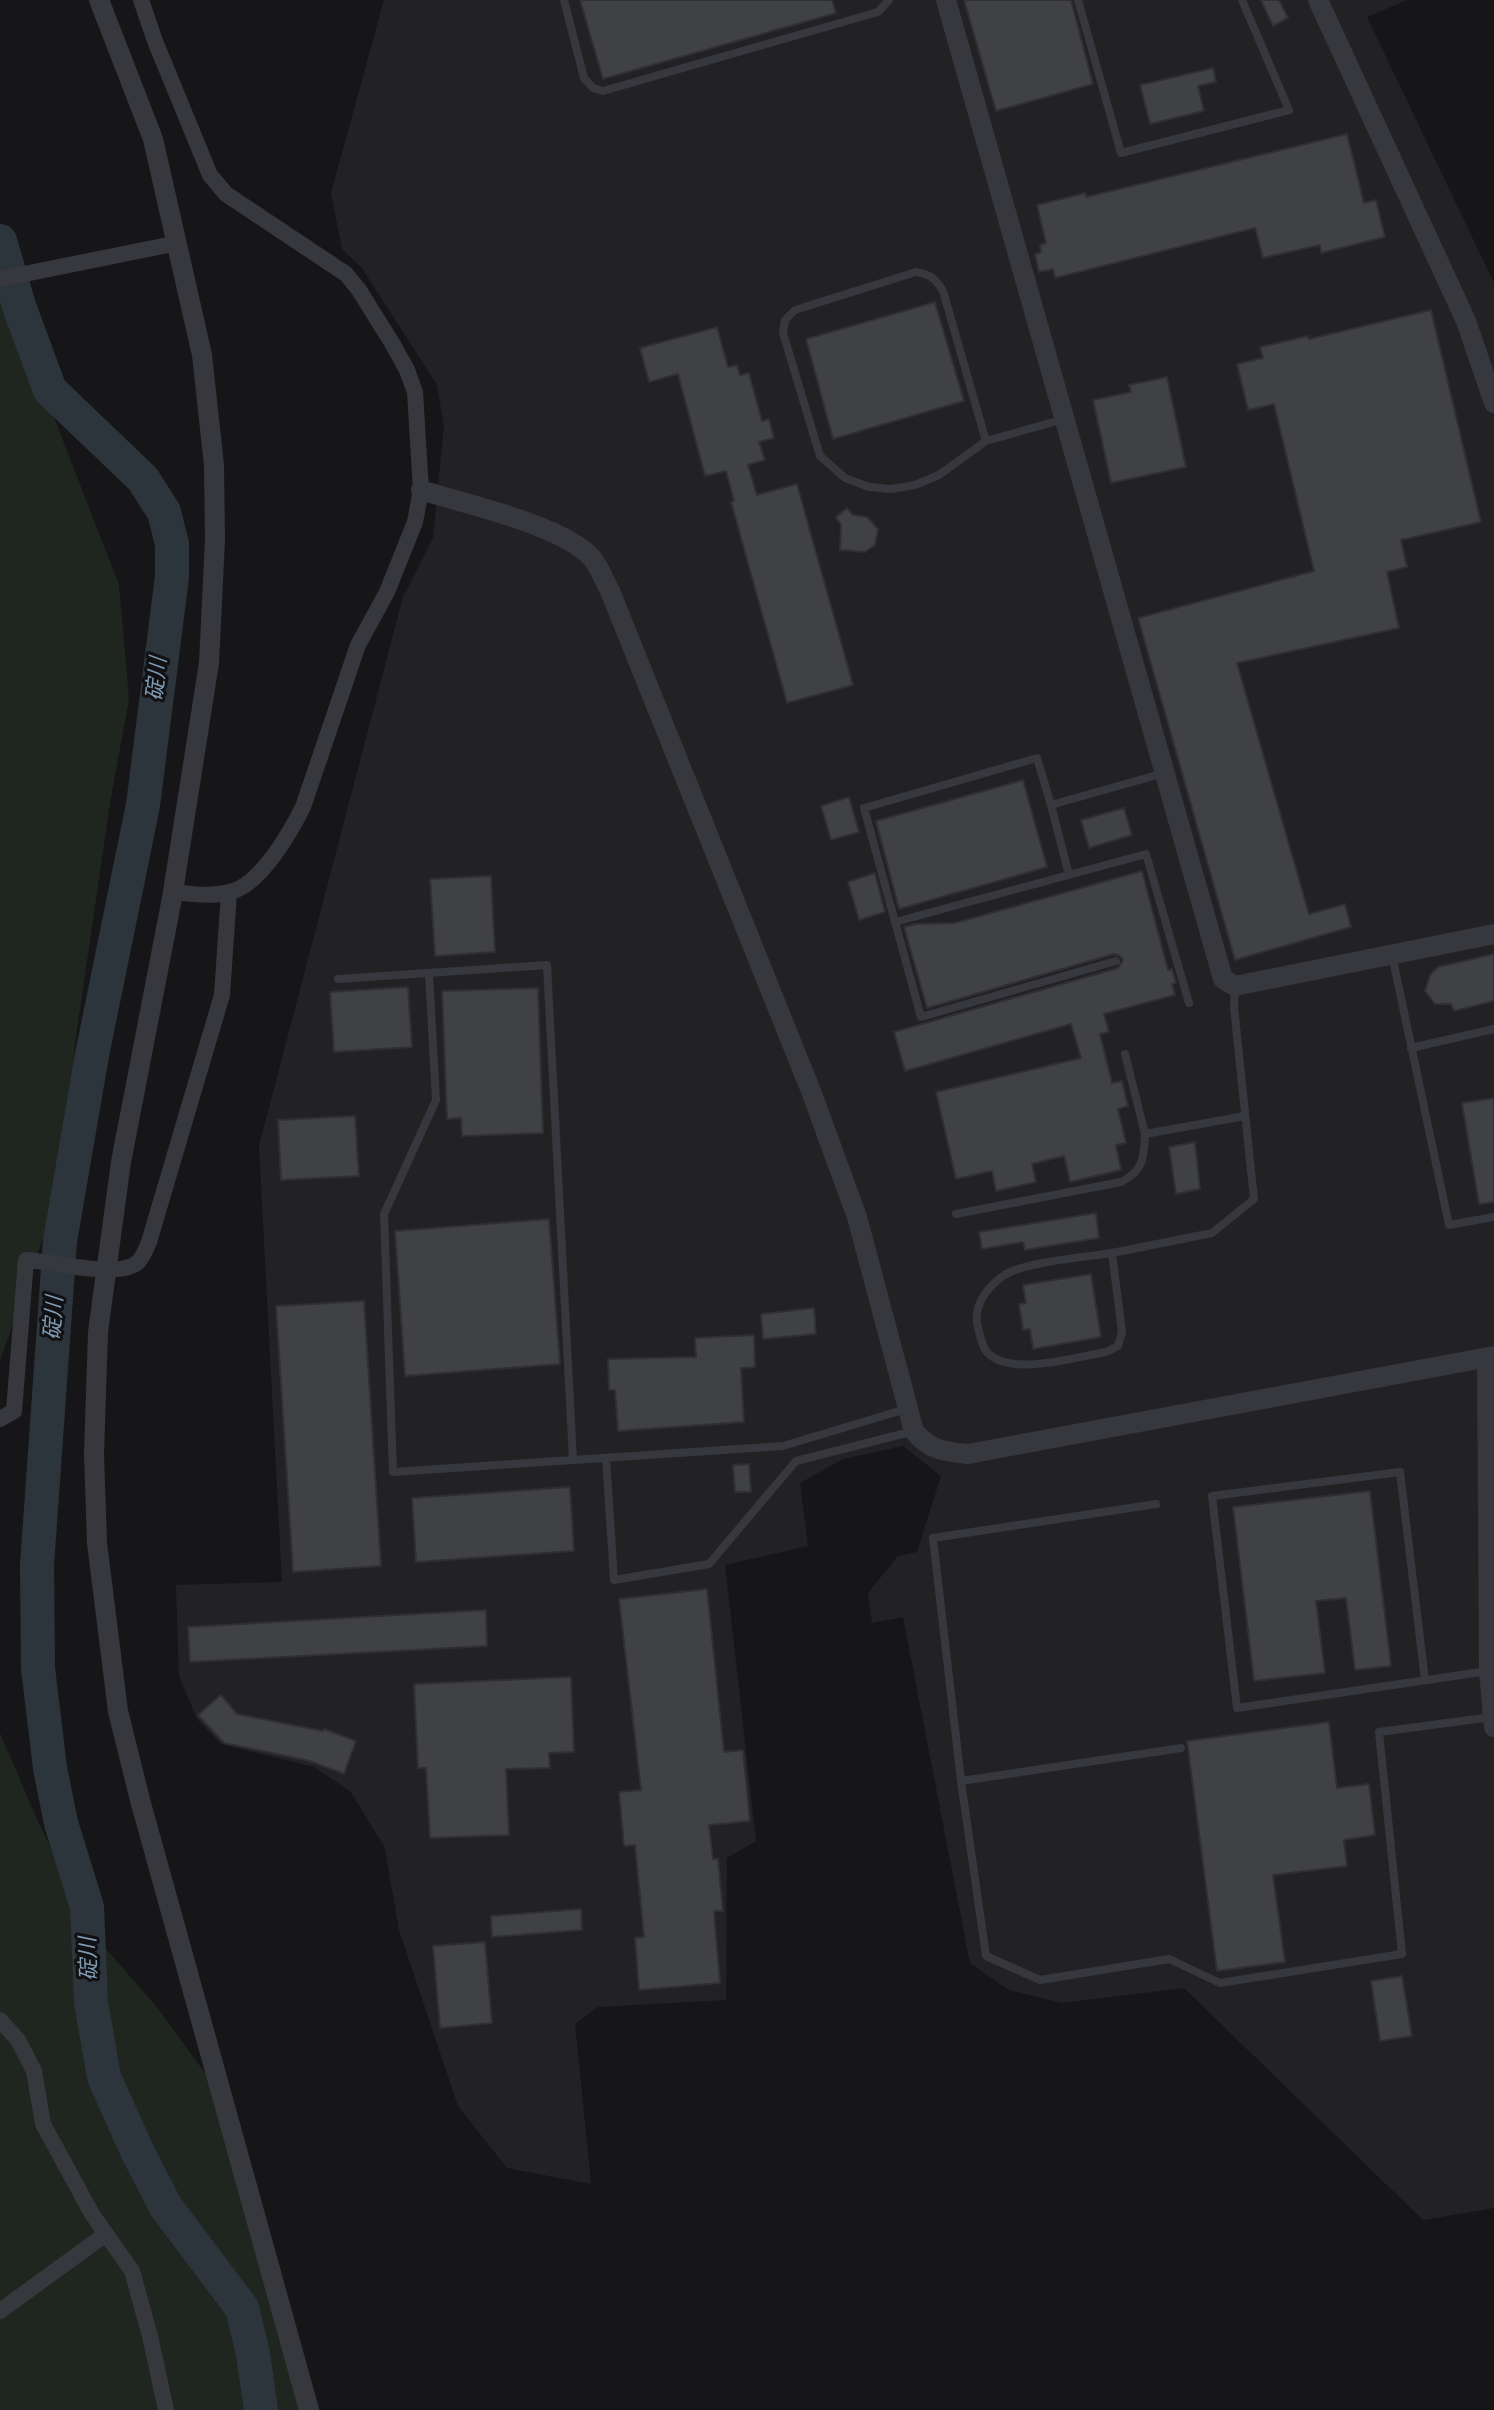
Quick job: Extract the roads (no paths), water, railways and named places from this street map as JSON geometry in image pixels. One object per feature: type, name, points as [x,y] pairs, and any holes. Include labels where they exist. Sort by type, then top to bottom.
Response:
[{"type":"street","points":[[99,0],[153,139],[178,243],[202,355],[214,465],[215,540],[209,663],[105,1269],[98,1332],[94,1469],[97,1543],[118,1711],[309,2410]]},
{"type":"street","points":[[141,0],[210,175],[226,194],[346,274],[392,343],[415,392],[421,490],[415,522],[387,592],[358,645],[303,807],[291,830],[262,869],[237,890],[211,895],[172,892]]},
{"type":"street","points":[[946,0],[1223,979],[1235,986],[1494,934]]},
{"type":"street","points":[[1318,0],[1466,321],[1494,403]]},
{"type":"street","points":[[0,279],[178,243]]},
{"type":"street","points":[[421,490],[569,540],[593,559],[614,602],[811,1091],[857,1217],[907,1408],[914,1431],[923,1442],[941,1452],[968,1454],[1490,1357],[1489,1671],[1494,1727]]},
{"type":"street","points":[[0,1419],[14,1411],[26,1260],[105,1269],[130,1267],[141,1261],[222,995],[229,892]]},
{"type":"street","points":[[0,2020],[18,2040],[34,2071],[43,2124],[92,2214],[132,2271],[166,2410]]},
{"type":"street","points":[[0,2311],[106,2234]]},
{"type":"lane","points":[[564,0],[584,78],[593,88],[603,91],[878,12],[889,0]]},
{"type":"lane","points":[[1078,0],[1121,153],[1289,110],[1242,0]]},
{"type":"lane","points":[[986,441],[943,291],[927,273],[916,272],[812,303],[795,310],[785,320],[783,333],[820,456],[845,478],[869,487],[891,489],[915,485],[939,475],[986,441],[1064,419]]},
{"type":"lane","points":[[1069,875],[1037,758],[864,808],[921,1017],[1116,961]]},
{"type":"lane","points":[[1051,805],[1165,773]]},
{"type":"lane","points":[[895,922],[1146,854],[1189,1003]]},
{"type":"lane","points":[[1392,955],[1449,1225],[1494,1217]]},
{"type":"lane","points":[[338,979],[547,965],[573,1460]]},
{"type":"lane","points":[[429,974],[436,1100],[384,1214],[393,1472],[783,1446],[907,1408]]},
{"type":"lane","points":[[1112,1253],[1122,1332],[1118,1346],[1106,1352],[1021,1366],[1001,1363],[986,1351],[976,1310],[986,1292],[1005,1275],[1023,1268],[1212,1233],[1254,1199],[1234,1007],[1235,986]]},
{"type":"lane","points":[[1411,1048],[1494,1029]]},
{"type":"lane","points":[[956,1214],[1121,1182],[1134,1176],[1145,1156],[1145,1134],[1125,1054]]},
{"type":"lane","points":[[1145,1134],[1245,1116]]},
{"type":"lane","points":[[606,1458],[614,1580],[709,1564],[796,1461],[914,1431]]},
{"type":"lane","points":[[1425,1680],[1400,1472],[1212,1496],[1237,1708],[1489,1671]]},
{"type":"lane","points":[[1156,1504],[933,1538],[961,1781],[986,1956],[1040,1980],[1169,1959],[1220,1983],[1402,1954],[1379,1732],[1493,1717]]},
{"type":"lane","points":[[961,1781],[1181,1748]]},
{"type":"waterway","name":"碇川","points":[[0,241],[20,309],[50,390],[143,479],[164,512],[172,544],[172,577],[143,805],[92,1055],[60,1241],[37,1565],[38,1668],[50,1768],[61,1823],[87,1907],[91,2002],[104,2077],[166,2207],[242,2308],[261,2410]]}]
